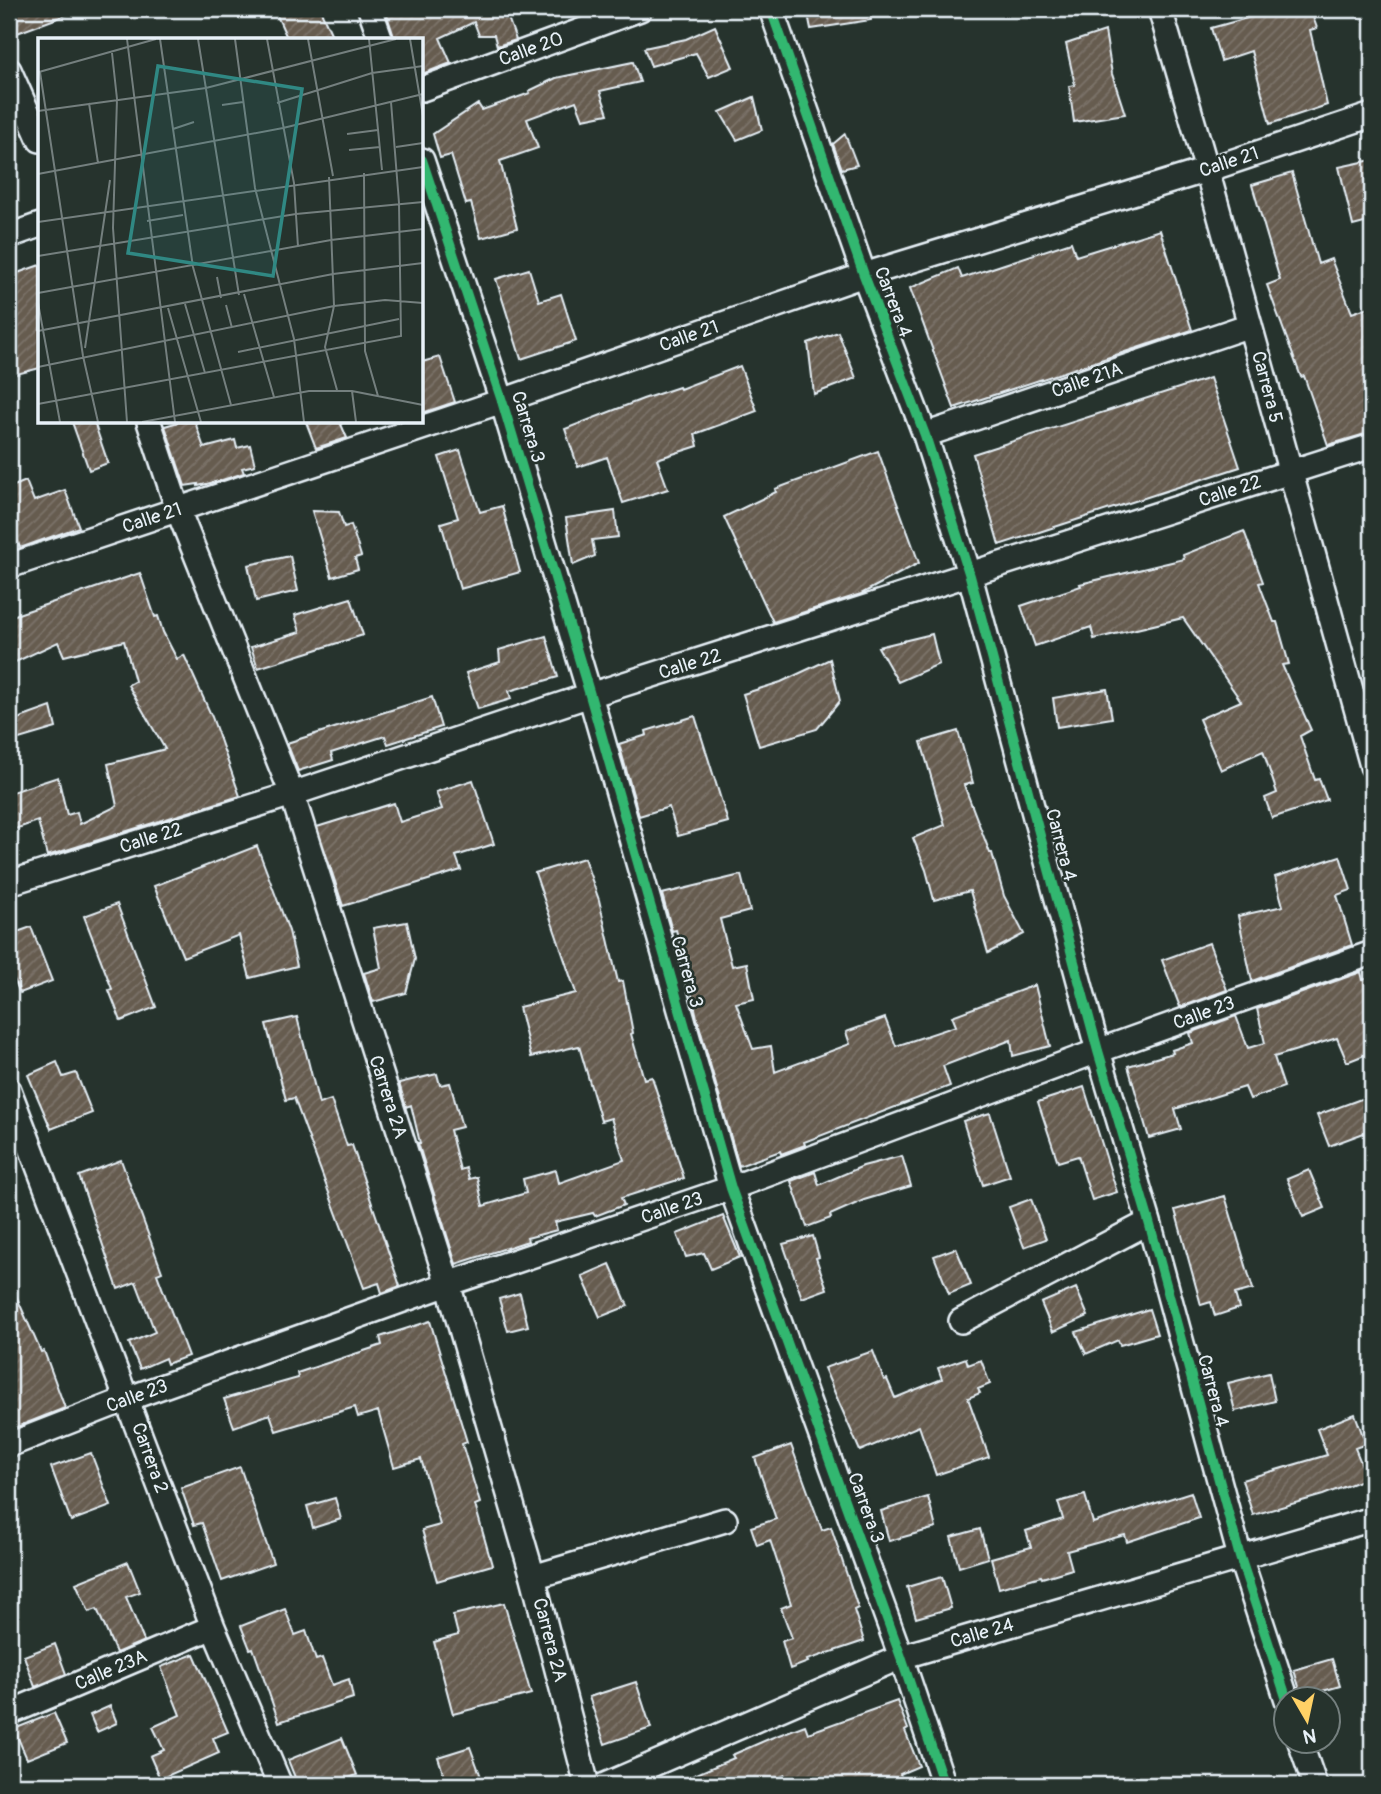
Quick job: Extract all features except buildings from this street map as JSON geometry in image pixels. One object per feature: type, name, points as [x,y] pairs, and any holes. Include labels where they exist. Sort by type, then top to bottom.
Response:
[{"type":"street","points":[[370,9],[380,38]]},
{"type":"street","name":"Calle 20","points":[[424,88],[640,9]]},
{"type":"street","name":"Carrera 4","points":[[771,9],[864,275],[925,435],[970,576],[1098,1051],[1149,1222],[1240,1557],[1283,1686]]},
{"type":"street","name":"Carrera 5","points":[[1160,9],[1372,766]]},
{"type":"street","points":[[9,70],[38,135]]},
{"type":"street","name":"Calle 21","points":[[9,566],[502,401],[864,275],[1207,170],[1372,115]]},
{"type":"street","name":"Carrera 3","points":[[424,166],[502,401],[590,695],[731,1188],[901,1657],[944,1785]]},
{"type":"street","points":[[9,236],[38,226]]},
{"type":"street","name":"Calle 21A","points":[[925,435],[1250,325]]},
{"type":"street","name":"Carrera 2A","points":[[150,424],[178,510],[292,794],[448,1284],[533,1577],[587,1785]]},
{"type":"street","name":"Calle 22","points":[[9,883],[1372,446]]},
{"type":"street","name":"Calle 23","points":[[9,1445],[127,1399],[448,1284],[731,1188],[1098,1051],[1372,953]]},
{"type":"street","name":"Carrera 2","points":[[9,1090],[213,1627],[280,1785]]},
{"type":"street","points":[[961,1321],[1149,1222]]},
{"type":"street","name":"Calle 24","points":[[605,1785],[901,1657],[1372,1519]]},
{"type":"street","points":[[533,1577],[725,1520]]},
{"type":"street","name":"Calle 23A","points":[[9,1713],[213,1627]]},
{"type":"street","points":[[1305,1756],[1315,1785]]},
{"type":"cycle path","points":[[771,9],[864,275],[925,435],[970,576],[1098,1051],[1149,1222],[1240,1557],[1282,1686]]},
{"type":"cycle path","points":[[424,166],[502,401],[590,695],[731,1188],[901,1657],[944,1785]]}]
